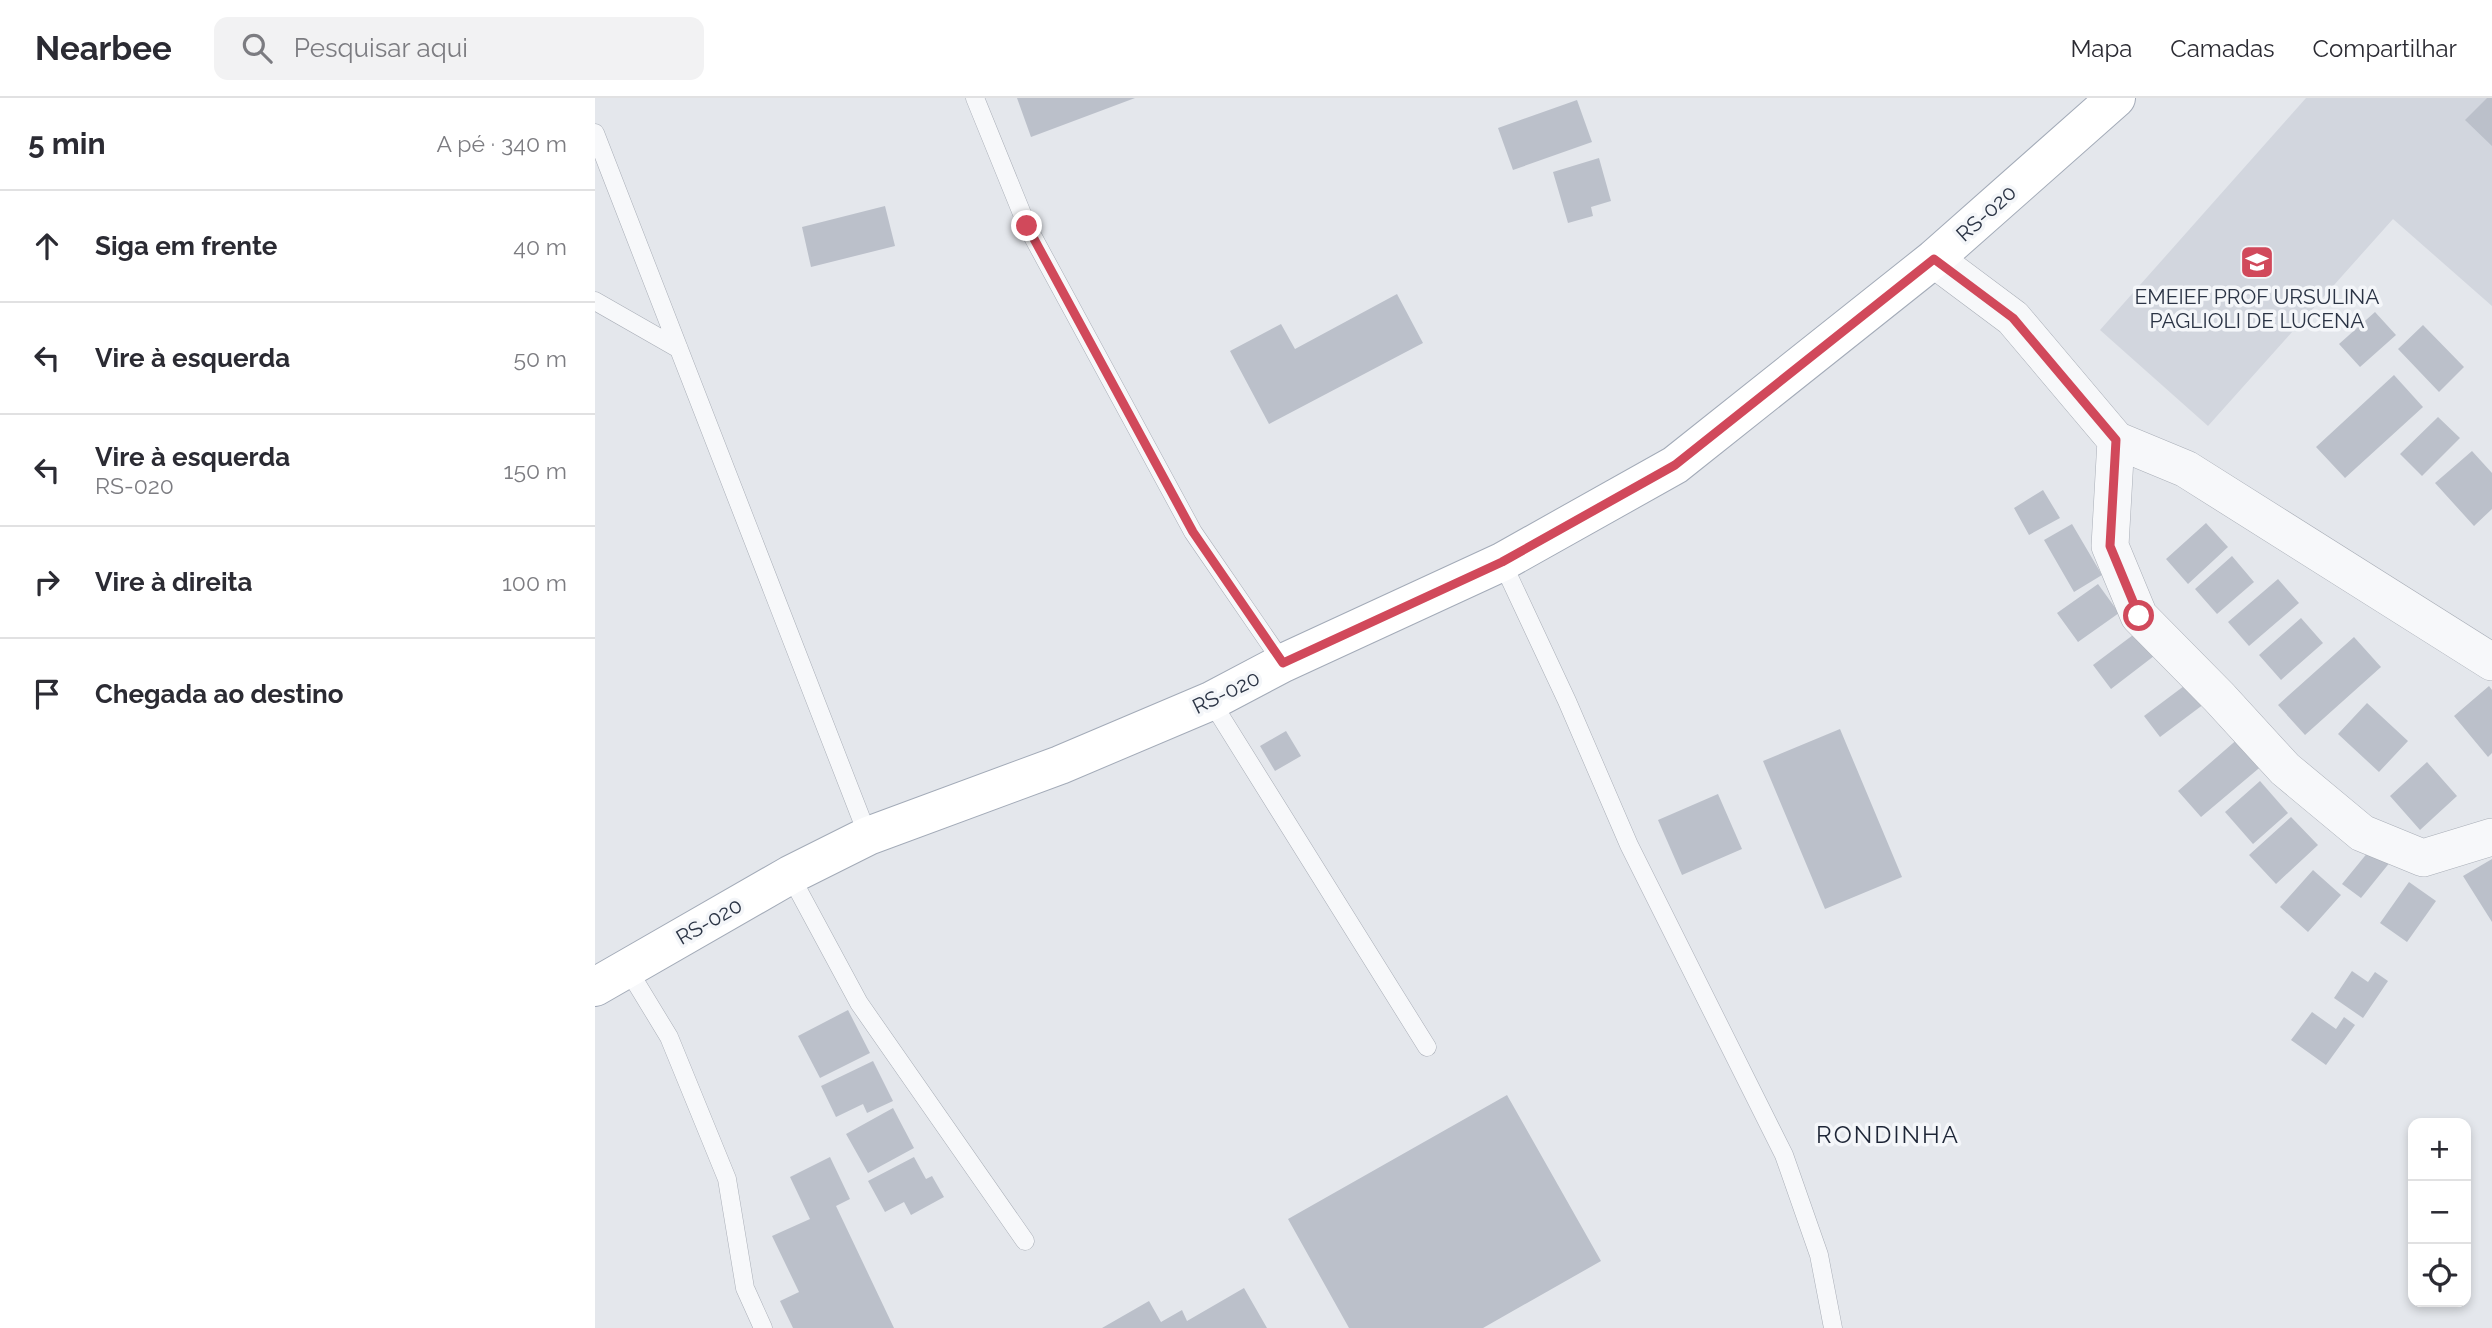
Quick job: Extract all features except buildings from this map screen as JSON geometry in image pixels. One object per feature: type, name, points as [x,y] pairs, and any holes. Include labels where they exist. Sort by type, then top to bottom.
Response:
[{"type":"main road","name":"RS-020","points":[[611,978],[790,875],[868,836],[1060,765],[1211,701],[1283,663],[1502,562],[1675,465],[1934,259],[2116,98]]},
{"type":"street","points":[[1934,259],[2013,318],[2116,440],[2186,469],[2492,662]]},
{"type":"street","points":[[2116,440],[2110,546],[2139,616],[2285,769],[2362,833],[2423,858],[2492,836]]},
{"type":"lane","points":[[975,98],[1027,226],[1193,532],[1283,663]]},
{"type":"lane","points":[[595,133],[868,836]]},
{"type":"lane","points":[[595,301],[679,349]]},
{"type":"lane","points":[[1502,562],[1567,701],[1629,845],[1784,1155],[1819,1255],[1833,1328]]},
{"type":"lane","points":[[1211,701],[1427,1047]]},
{"type":"lane","points":[[790,875],[859,1003],[1025,1241]]},
{"type":"lane","points":[[611,978],[669,1037],[727,1180],[745,1288],[763,1328]]},
{"type":"shaded area","name":"EMEIEF PROF URSULINA PAGLIOLI DE LUCENA","points":[[2306,98],[2492,98],[2492,306],[2393,219],[2208,426],[2100,330]]},
{"type":"place","name":"EMEIEF PROF URSULINA PAGLIOLI DE LUCENA","points":[[2257,262]]},
{"type":"district","name":"RONDINHA","points":[[1888,1134]]},
{"type":"route","points":[[1027,226],[1193,532],[1283,663],[1502,562],[1675,465],[1934,259],[2013,318],[2116,440],[2110,546],[2139,616]]}]
